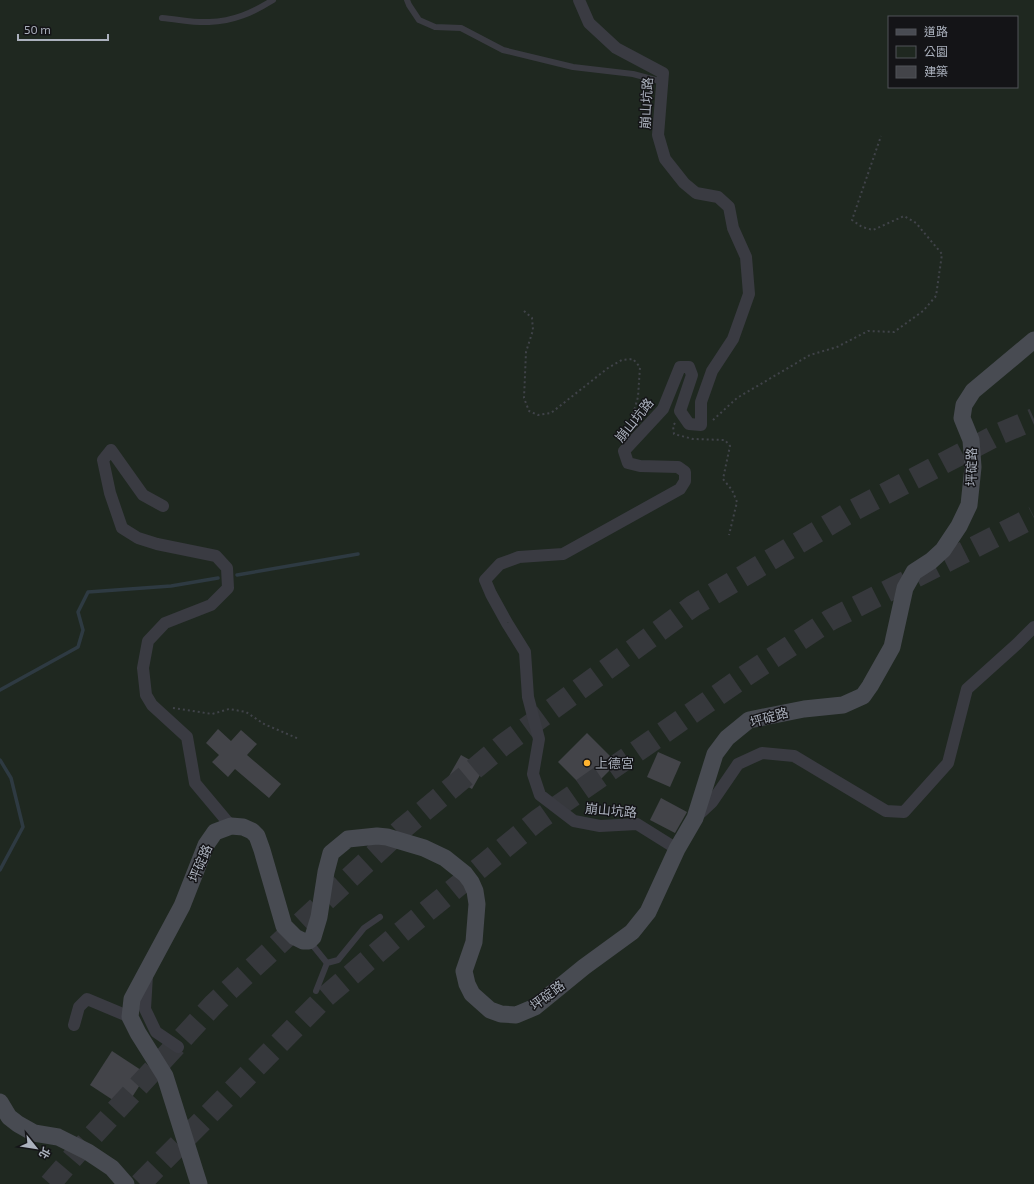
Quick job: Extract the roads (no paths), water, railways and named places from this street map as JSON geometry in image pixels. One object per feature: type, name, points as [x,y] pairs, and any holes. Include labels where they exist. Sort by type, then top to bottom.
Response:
[{"type":"main road","name":"坪碇路","points":[[309,941],[313,937],[319,917],[326,872],[331,854],[348,839],[377,836],[387,837],[424,848],[445,858],[465,874],[471,882],[475,891],[477,904],[474,942],[464,971],[467,984],[472,994],[490,1010],[501,1014],[516,1016],[535,1008],[584,967],[632,932],[648,912],[677,848],[695,818],[715,754],[726,738],[749,720],[804,709],[843,705],[862,696],[870,686],[892,647],[905,588],[914,572],[931,561],[943,550],[959,526],[970,505],[973,467],[971,440],[962,418],[964,405],[973,391],[1034,340]]},
{"type":"main road","name":"坪碇路","points":[[130,1017],[132,999],[182,906],[206,845],[215,832],[231,826]]},
{"type":"main road","points":[[231,826],[243,827],[252,831],[257,836],[284,926],[303,941],[309,941]]},
{"type":"main road","points":[[130,1017],[138,1033],[165,1076],[199,1184]]},
{"type":"main road","points":[[0,1102],[9,1117],[18,1124],[34,1132],[58,1137],[88,1152],[112,1168],[126,1184]]},
{"type":"street","name":"崩山坑路","points":[[579,0],[589,23],[616,48],[663,73],[658,135],[665,159],[684,183],[696,193],[718,197],[730,208],[733,228],[746,257],[749,294],[733,339],[712,371],[701,402],[701,425],[690,424],[680,411],[692,375],[689,367],[680,367],[663,409],[624,451],[628,462],[640,466],[678,467],[685,472],[686,481],[680,489],[563,554],[519,557],[500,564],[485,580],[507,623],[525,652],[528,697],[539,739],[533,774],[540,795],[574,820],[600,826],[637,824],[677,848]]},
{"type":"street","points":[[163,506],[144,495],[111,450],[103,460],[110,493],[122,528],[144,540],[216,556],[227,568],[228,588],[211,604],[165,623],[148,641],[143,668],[146,695],[152,705],[187,737],[195,783],[231,826]]},
{"type":"street","points":[[695,818],[712,802],[738,764],[762,753],[794,756],[886,812],[904,812],[948,763],[967,689],[1034,627]]},
{"type":"street","points":[[148,970],[145,1009],[156,1032],[178,1047]]},
{"type":"street","points":[[74,1025],[79,1007],[87,999],[130,1017]]},
{"type":"lane","points":[[162,18],[208,22],[239,17],[254,12],[273,0]]},
{"type":"lane","points":[[407,0],[419,20],[435,26],[461,28],[503,50],[572,67],[633,74],[663,82]]},
{"type":"lane","points":[[327,963],[338,960],[364,928],[380,917]]},
{"type":"lane","points":[[309,941],[327,963]]},
{"type":"lane","points":[[316,991],[327,963]]},
{"type":"waterway","points":[[237,575],[358,554]]},
{"type":"waterway","points":[[0,690],[78,647],[83,630],[78,612],[88,592],[171,586],[218,578]]},
{"type":"waterway","points":[[0,760],[11,778],[23,827],[0,870]]},
{"type":"tunnel","points":[[50,1184],[214,1004],[402,829],[503,745],[693,606],[852,511],[999,434],[1034,419]]},
{"type":"tunnel","points":[[140,1184],[324,998],[393,939],[538,820],[745,676],[830,620],[1034,517]]},
{"type":"place","name":"上德宮","points":[[587,763]]}]
